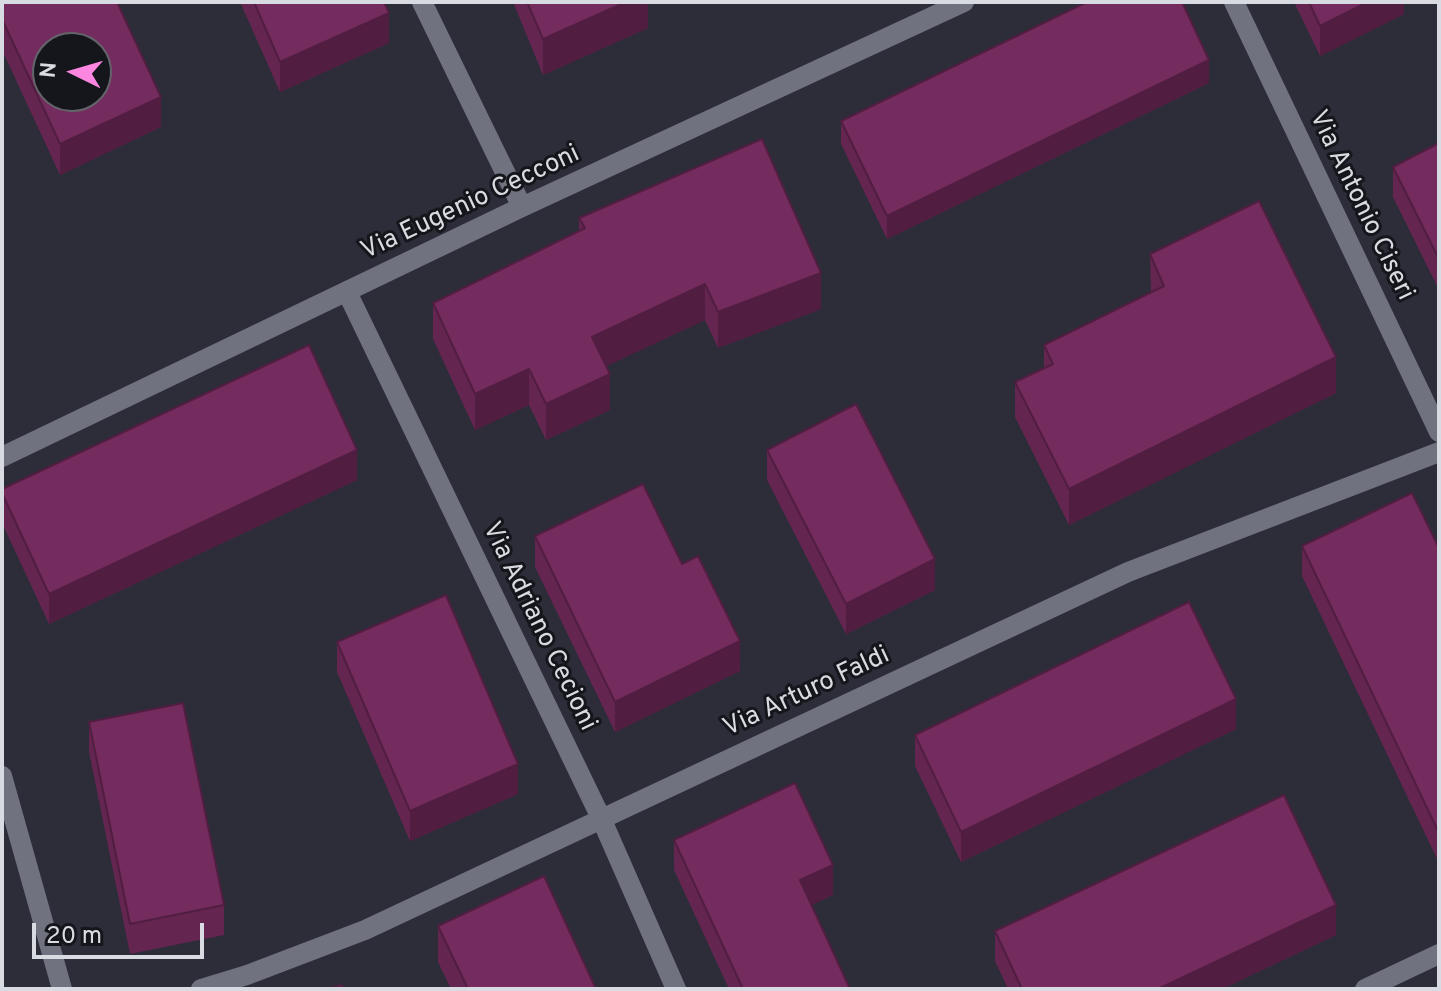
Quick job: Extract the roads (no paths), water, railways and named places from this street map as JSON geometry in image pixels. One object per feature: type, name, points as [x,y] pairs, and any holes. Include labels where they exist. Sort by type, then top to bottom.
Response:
[{"type":"street","points":[[422,2],[522,207]]},
{"type":"street","name":"Via Eugenio Cecconi","points":[[2,457],[522,207],[964,2]]},
{"type":"street","name":"Via Antonio Ciseri","points":[[1234,2],[1439,432]]},
{"type":"street","name":"Via Adriano Cecioni","points":[[347,292],[601,818],[676,989]]},
{"type":"street","name":"Via Arturo Faldi","points":[[201,989],[365,930],[1128,572],[1439,452]]},
{"type":"street","points":[[2,776],[62,989]]},
{"type":"street","points":[[1365,989],[1439,954]]}]
